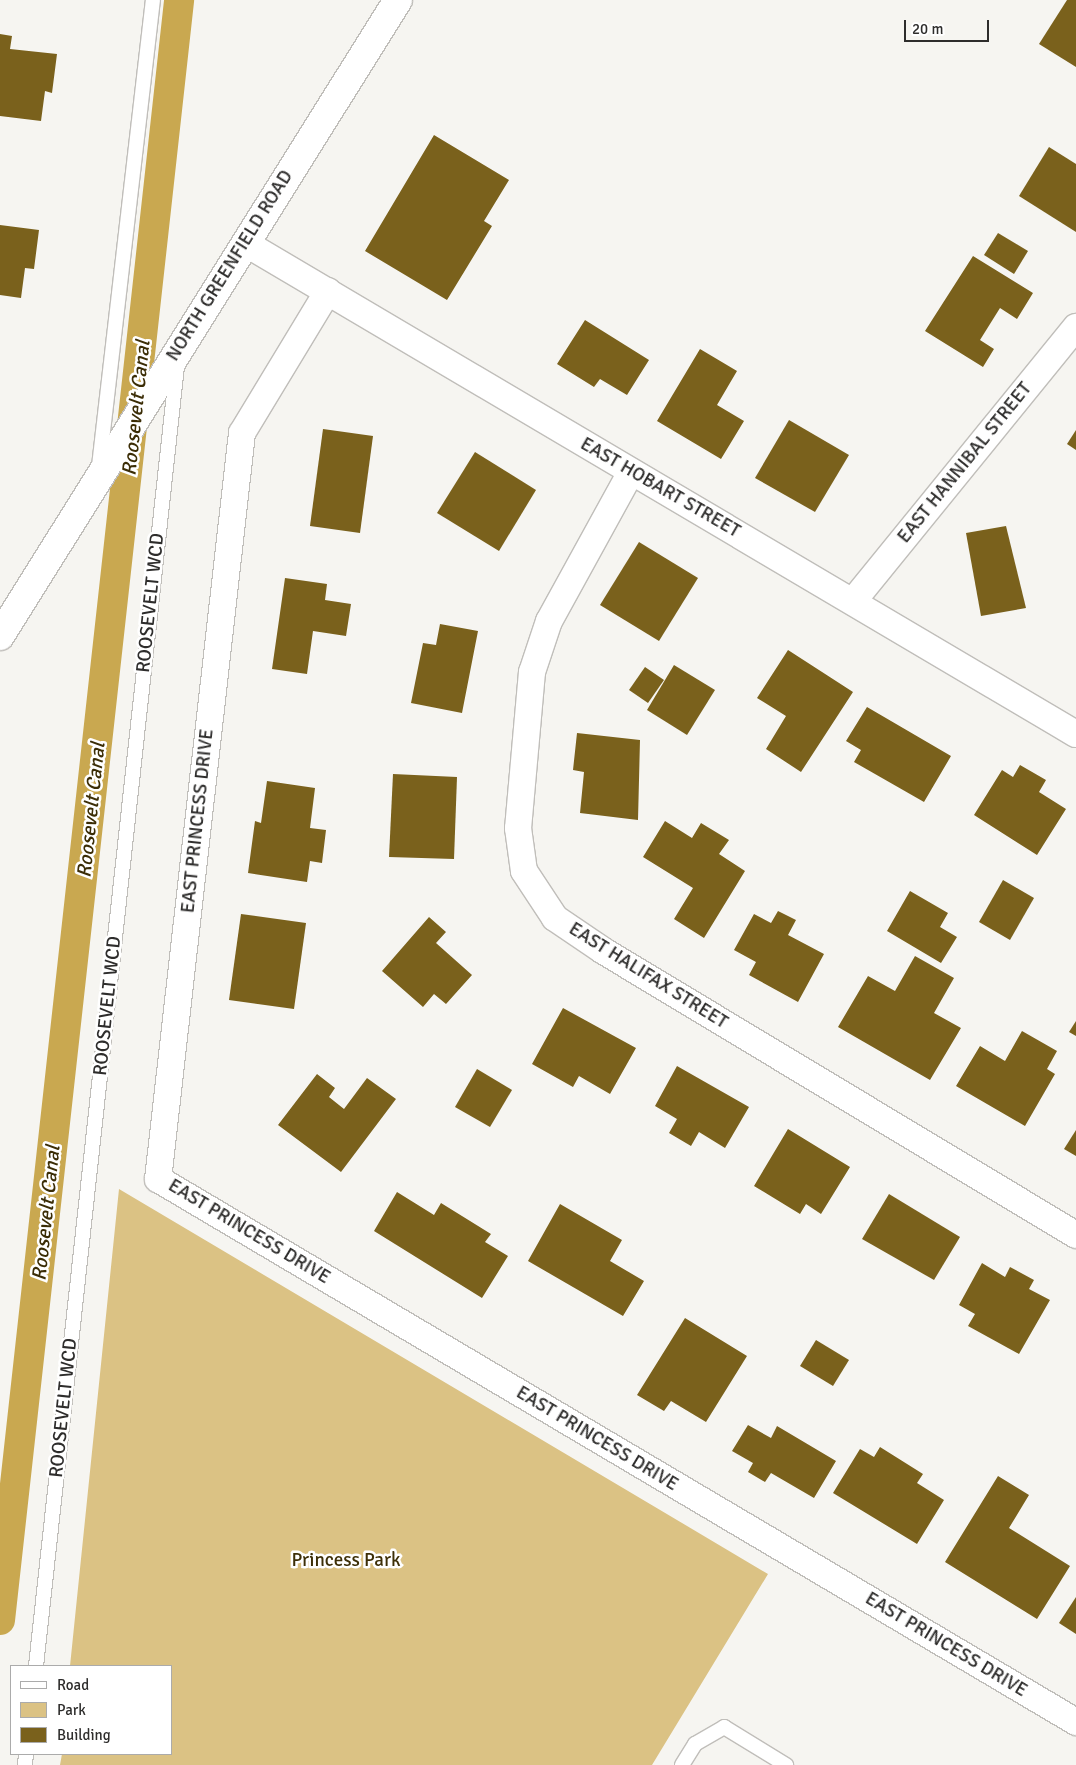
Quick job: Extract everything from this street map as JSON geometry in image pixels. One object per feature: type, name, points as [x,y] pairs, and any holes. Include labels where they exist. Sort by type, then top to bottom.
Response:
[{"type":"main road","name":"NORTH GREENFIELD ROAD","points":[[0,636],[174,354],[398,0]]},
{"type":"street","name":"EAST HOBART STREET","points":[[245,243],[631,472],[854,600],[1076,734]]},
{"type":"street","name":"EAST PRINCESS DRIVE","points":[[328,291],[242,433],[158,1179],[1076,1722]]},
{"type":"street","name":"EAST HANNIBAL STREET","points":[[854,600],[1076,327]]},
{"type":"street","name":"EAST HALIFAX STREET","points":[[631,472],[549,621],[532,672],[518,828],[524,871],[555,918],[602,950],[1076,1235]]},
{"type":"lane","points":[[102,470],[153,0]]},
{"type":"lane","name":"ROOSEVELT WCD","points":[[36,1665],[174,354]]},
{"type":"lane","points":[[682,1765],[695,1744],[724,1727],[786,1765]]},
{"type":"green space","name":"Princess Park","points":[[119,1189],[768,1574],[652,1765],[60,1765],[62,1755],[172,1755],[172,1665],[70,1665]]},
{"type":"building","points":[[1067,0],[1076,0],[1076,67],[1039,44]]},
{"type":"building","points":[[0,34],[12,36],[10,49],[57,54],[52,93],[45,91],[41,121],[0,116]]},
{"type":"building","points":[[434,135],[509,180],[484,221],[492,226],[447,300],[365,251]]},
{"type":"building","points":[[1049,147],[1076,164],[1076,232],[1019,196]]},
{"type":"building","points":[[0,225],[39,230],[34,269],[25,268],[21,298],[0,295]]},
{"type":"building","points":[[998,233],[1028,251],[1014,274],[984,255]]},
{"type":"building","points":[[973,256],[1033,293],[1017,319],[1000,308],[980,340],[994,349],[983,367],[925,331]]},
{"type":"building","points":[[585,320],[649,360],[627,395],[600,379],[594,387],[557,364]]},
{"type":"building","points":[[700,349],[737,371],[717,405],[744,421],[721,459],[657,421]]},
{"type":"building","points":[[789,420],[849,455],[815,512],[755,478]]},
{"type":"building","points":[[323,429],[373,436],[360,533],[310,526]]},
{"type":"building","points":[[1076,430],[1076,450],[1067,444]]},
{"type":"building","points":[[475,452],[536,490],[499,551],[437,513]]},
{"type":"building","points":[[1006,526],[1026,608],[981,616],[966,533]]},
{"type":"building","points":[[639,542],[698,578],[659,641],[600,605]]},
{"type":"building","points":[[285,578],[327,584],[325,600],[351,604],[346,636],[313,631],[307,674],[272,669]]},
{"type":"building","points":[[440,624],[478,631],[462,713],[411,703],[423,643],[436,645]]},
{"type":"building","points":[[788,650],[853,692],[801,772],[766,749],[786,716],[757,698]]},
{"type":"building","points":[[674,665],[715,690],[687,735],[647,710]]},
{"type":"building","points":[[645,667],[664,680],[648,703],[629,690]]},
{"type":"building","points":[[867,707],[951,756],[924,802],[854,762],[861,750],[846,741]]},
{"type":"building","points":[[577,733],[640,740],[638,820],[580,813],[584,772],[573,770]]},
{"type":"building","points":[[1020,765],[1046,780],[1039,792],[1066,809],[1037,855],[974,815],[1002,770],[1013,777]]},
{"type":"building","points":[[393,774],[457,777],[454,859],[389,857]]},
{"type":"building","points":[[267,781],[315,788],[310,828],[326,830],[322,863],[310,861],[307,882],[248,873],[255,821],[261,823]]},
{"type":"building","points":[[665,821],[692,838],[701,823],[729,840],[719,854],[745,871],[704,938],[674,919],[693,888],[643,857]]},
{"type":"building","points":[[1003,880],[1034,898],[1010,940],[979,922]]},
{"type":"building","points":[[910,891],[948,913],[940,927],[957,937],[941,963],[887,931]]},
{"type":"building","points":[[778,911],[796,920],[788,935],[824,954],[798,1002],[749,975],[756,962],[734,950],[754,914],[771,923]]},
{"type":"building","points":[[241,914],[306,923],[294,1009],[229,1000]]},
{"type":"building","points":[[429,917],[446,932],[436,943],[472,975],[446,1004],[434,994],[423,1007],[382,971]]},
{"type":"building","points":[[915,956],[954,978],[934,1013],[961,1028],[930,1080],[838,1027],[868,976],[895,991]]},
{"type":"building","points":[[563,1008],[636,1048],[610,1094],[579,1076],[573,1087],[532,1064]]},
{"type":"building","points":[[1076,1021],[1076,1036],[1069,1032]]},
{"type":"building","points":[[1022,1031],[1057,1051],[1047,1069],[1055,1074],[1025,1126],[956,1086],[980,1046],[1005,1061]]},
{"type":"building","points":[[677,1066],[749,1107],[725,1148],[699,1132],[691,1146],[669,1133],[677,1119],[655,1106]]},
{"type":"building","points":[[477,1069],[512,1090],[490,1127],[455,1107]]},
{"type":"building","points":[[317,1074],[335,1088],[329,1097],[344,1109],[367,1078],[396,1099],[341,1172],[278,1125]]},
{"type":"building","points":[[788,1129],[850,1167],[821,1214],[806,1204],[800,1214],[754,1186]]},
{"type":"building","points":[[1076,1130],[1076,1156],[1064,1149]]},
{"type":"building","points":[[397,1192],[434,1215],[441,1203],[491,1234],[485,1242],[508,1256],[482,1298],[374,1231]]},
{"type":"building","points":[[889,1194],[960,1237],[934,1280],[862,1239]]},
{"type":"building","points":[[560,1204],[622,1240],[610,1261],[644,1281],[623,1316],[528,1261]]},
{"type":"building","points":[[982,1263],[1005,1277],[1010,1267],[1034,1280],[1029,1289],[1050,1300],[1019,1354],[968,1326],[975,1314],[959,1305]]},
{"type":"building","points":[[685,1318],[747,1356],[706,1422],[671,1401],[664,1411],[637,1395]]},
{"type":"building","points":[[816,1340],[849,1360],[833,1386],[800,1366]]},
{"type":"building","points":[[748,1425],[771,1438],[777,1426],[836,1461],[814,1498],[771,1473],[765,1482],[748,1472],[753,1463],[732,1451]]},
{"type":"building","points":[[880,1447],[923,1474],[917,1483],[944,1500],[917,1544],[833,1493],[860,1449],[874,1457]]},
{"type":"building","points":[[998,1476],[1029,1495],[1009,1528],[1070,1566],[1037,1619],[945,1562]]},
{"type":"building","points":[[1076,1597],[1076,1634],[1059,1623]]},
{"type":"waterway","name":"Roosevelt Canal","points":[[0,1620],[179,0]]}]
